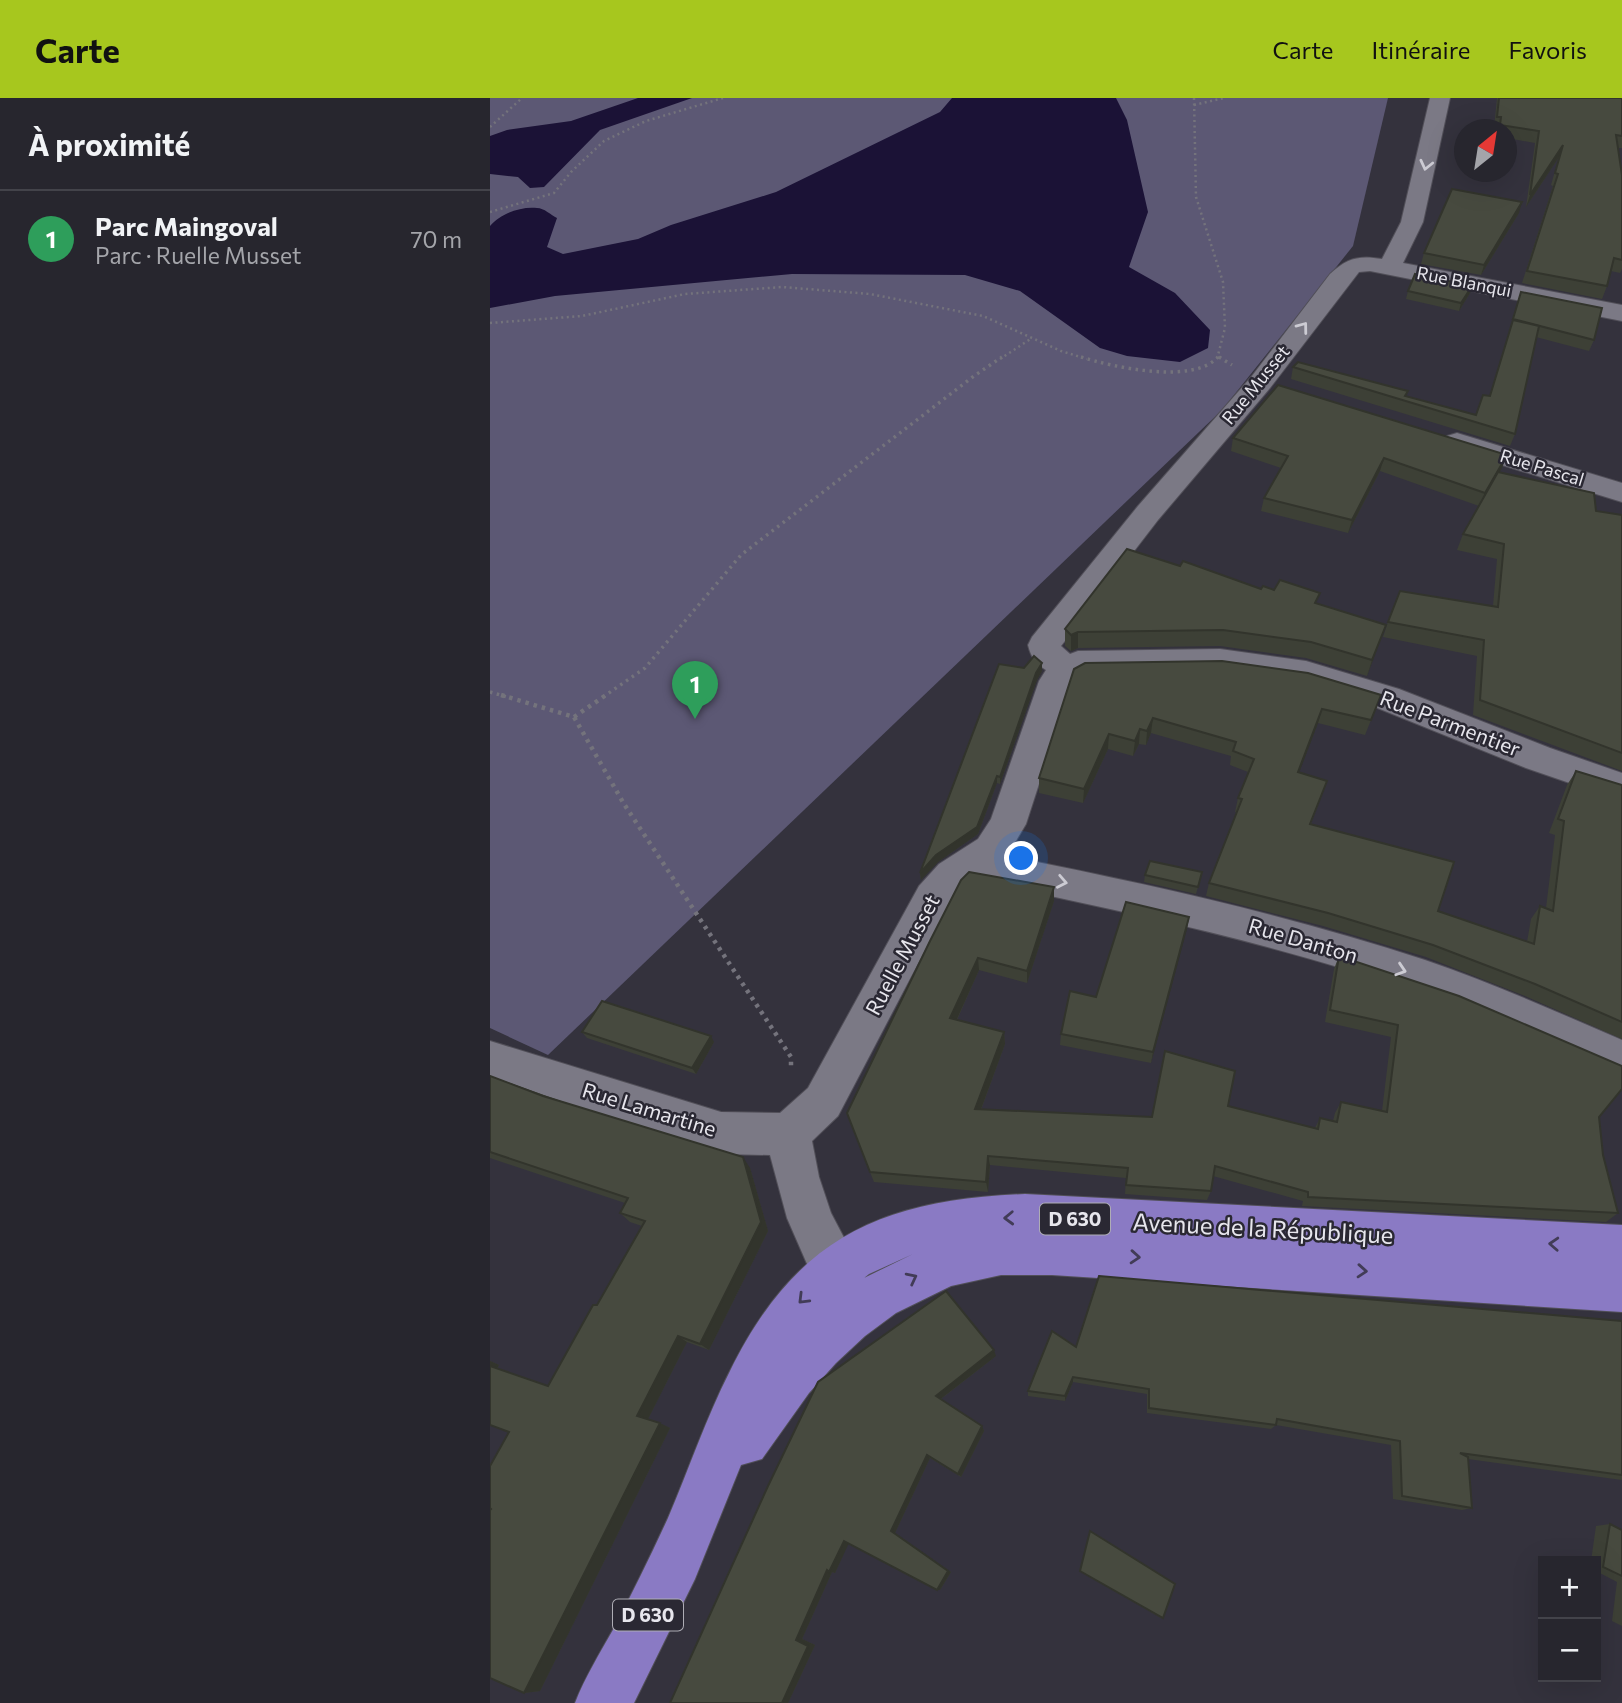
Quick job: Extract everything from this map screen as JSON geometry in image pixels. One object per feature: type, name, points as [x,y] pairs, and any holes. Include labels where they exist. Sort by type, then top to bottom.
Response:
[{"type":"main road","name":"Avenue de la République","points":[[603,1703],[691,1526],[738,1408],[773,1336],[791,1311],[835,1272],[893,1237],[954,1222],[1025,1217],[1622,1248]]},
{"type":"main road","name":"Avenue de la République","points":[[691,1526],[738,1449],[787,1379],[810,1352],[859,1311],[908,1279],[936,1266],[994,1253],[1027,1251],[1622,1288]]},
{"type":"street","points":[[1389,268],[1412,222],[1440,98]]},
{"type":"street","name":"Rue Musset","points":[[1067,668],[1047,655],[1044,645],[1148,513],[1274,386],[1347,271],[1360,264],[1389,268]]},
{"type":"street","name":"Rue Blanqui","points":[[1389,268],[1622,313]]},
{"type":"street","name":"Rue Pascal","points":[[1431,434],[1622,493]]},
{"type":"street","name":"Rue Parmentier","points":[[1067,668],[1078,663],[1182,660],[1277,667],[1359,688],[1559,766],[1622,787]]},
{"type":"street","name":"Ruelle Musset","points":[[789,1134],[823,1102],[836,1081],[933,897],[952,874],[991,850],[1008,824],[1056,681],[1059,674],[1067,668]]},
{"type":"street","name":"Rue Danton","points":[[971,864],[1179,906],[1385,965],[1471,996],[1622,1060]]},
{"type":"street","name":"Rue Lamartine","points":[[490,1060],[721,1133],[789,1134]]},
{"type":"street","points":[[789,1134],[798,1188],[822,1250],[859,1311]]},
{"type":"path","points":[[490,127],[522,98]]},
{"type":"path","points":[[490,212],[554,193],[571,172],[604,141],[646,121],[723,98]]},
{"type":"path","points":[[490,323],[582,316],[685,294],[782,287],[870,294],[983,316],[1061,351],[1115,368],[1188,372],[1217,360],[1225,328],[1223,282],[1196,197],[1194,98]]},
{"type":"path","points":[[1194,105],[1224,98]]},
{"type":"path","points":[[574,718],[645,668],[741,555],[974,376],[1032,338]]},
{"type":"path","points":[[490,692],[574,718],[624,804],[791,1057],[789,1134]]},
{"type":"shaded area","points":[[490,98],[1388,98],[1353,246],[1222,410],[548,1055],[490,1028]]},
{"type":"shaded area","points":[[638,98],[692,98],[600,130],[544,187],[530,188],[518,177],[490,174],[490,136],[507,130],[571,121]]},
{"type":"shaded area","points":[[952,98],[1116,98],[1127,120],[1148,212],[1129,267],[1175,293],[1210,330],[1208,348],[1180,362],[1127,356],[1100,348],[1020,291],[965,275],[792,274],[555,296],[490,308],[490,226],[505,215],[524,208],[537,208],[557,218],[547,247],[563,254],[638,239],[671,225],[776,192],[940,112]]},
{"type":"building","points":[[1499,98],[1622,98],[1622,136],[1616,135],[1622,175],[1622,260],[1614,258],[1607,286],[1527,271],[1558,174],[1555,173],[1563,145],[1530,195],[1539,131],[1517,128],[1517,119],[1497,117]]},
{"type":"building","points":[[1452,189],[1522,202],[1484,265],[1424,253]]},
{"type":"building","points":[[1415,274],[1472,286],[1461,303],[1408,291]]},
{"type":"building","points":[[1521,292],[1602,308],[1594,340],[1513,319]]},
{"type":"building","points":[[1513,320],[1539,326],[1515,434],[1293,367],[1298,362],[1408,391],[1405,396],[1476,415],[1483,395],[1490,396]]},
{"type":"building","points":[[1278,385],[1507,455],[1485,493],[1384,458],[1352,520],[1264,498],[1288,456],[1233,438]]},
{"type":"building","points":[[1498,472],[1594,493],[1596,511],[1622,515],[1622,753],[1480,700],[1484,640],[1388,622],[1400,591],[1498,607],[1504,544],[1463,534]]},
{"type":"building","points":[[1127,549],[1180,566],[1183,561],[1261,589],[1263,586],[1274,590],[1280,580],[1320,593],[1315,603],[1386,625],[1372,660],[1311,642],[1223,630],[1078,632],[1071,635],[1065,629]]},
{"type":"building","points":[[1034,656],[1042,663],[1036,673],[1000,777],[997,776],[977,827],[936,855],[920,873],[999,664],[1024,668]]},
{"type":"building","points":[[1222,661],[1308,673],[1381,695],[1371,720],[1322,709],[1298,772],[1327,781],[1310,824],[1454,862],[1438,911],[1534,944],[1540,906],[1553,911],[1564,821],[1558,819],[1576,771],[1622,785],[1622,1022],[1535,984],[1433,945],[1328,913],[1209,883],[1242,799],[1238,798],[1254,759],[1233,751],[1236,742],[1153,718],[1147,731],[1140,729],[1135,741],[1109,734],[1084,789],[1039,778],[1074,669],[1085,663]]},
{"type":"building","points":[[1150,861],[1202,872],[1198,887],[1145,875]]},
{"type":"building","points":[[969,872],[1054,887],[1027,971],[978,958],[950,1018],[1004,1032],[975,1109],[1152,1117],[1165,1051],[1235,1071],[1228,1106],[1318,1129],[1320,1118],[1337,1122],[1341,1102],[1387,1112],[1398,1025],[1330,1010],[1339,956],[1459,996],[1622,1066],[1622,1089],[1599,1117],[1603,1155],[1618,1213],[1308,1197],[1308,1192],[1215,1166],[1211,1191],[1126,1185],[1128,1168],[988,1156],[986,1182],[870,1172],[847,1113],[930,941],[961,880]]},
{"type":"building","points":[[1126,902],[1189,917],[1153,1052],[1061,1034],[1070,991],[1096,997]]},
{"type":"building","points":[[602,1001],[711,1036],[692,1068],[582,1032]]},
{"type":"building","points":[[490,1076],[543,1096],[743,1157],[761,1222],[700,1344],[678,1336],[637,1416],[660,1423],[524,1693],[490,1678],[490,1466],[509,1432],[490,1425],[490,1366],[548,1386],[593,1305],[597,1305],[645,1221],[620,1213],[628,1198],[490,1152]]},
{"type":"building","points":[[1099,1276],[1622,1321],[1622,1475],[1460,1453],[1468,1457],[1472,1508],[1402,1496],[1400,1441],[1277,1419],[1276,1425],[1149,1408],[1149,1389],[1073,1377],[1065,1396],[1028,1391],[1052,1331],[1076,1347]]},
{"type":"building","points":[[946,1291],[994,1350],[936,1396],[982,1426],[958,1474],[927,1455],[891,1531],[948,1571],[937,1590],[844,1541],[829,1572],[827,1570],[796,1640],[808,1646],[782,1703],[670,1703],[818,1382]]},
{"type":"building","points":[[1610,1524],[1622,1530],[1622,1576],[1603,1567]]},
{"type":"building","points":[[1090,1531],[1175,1584],[1163,1618],[1080,1571]]},
{"type":"place","name":"Parc Maingoval","points":[[695,719]]}]
